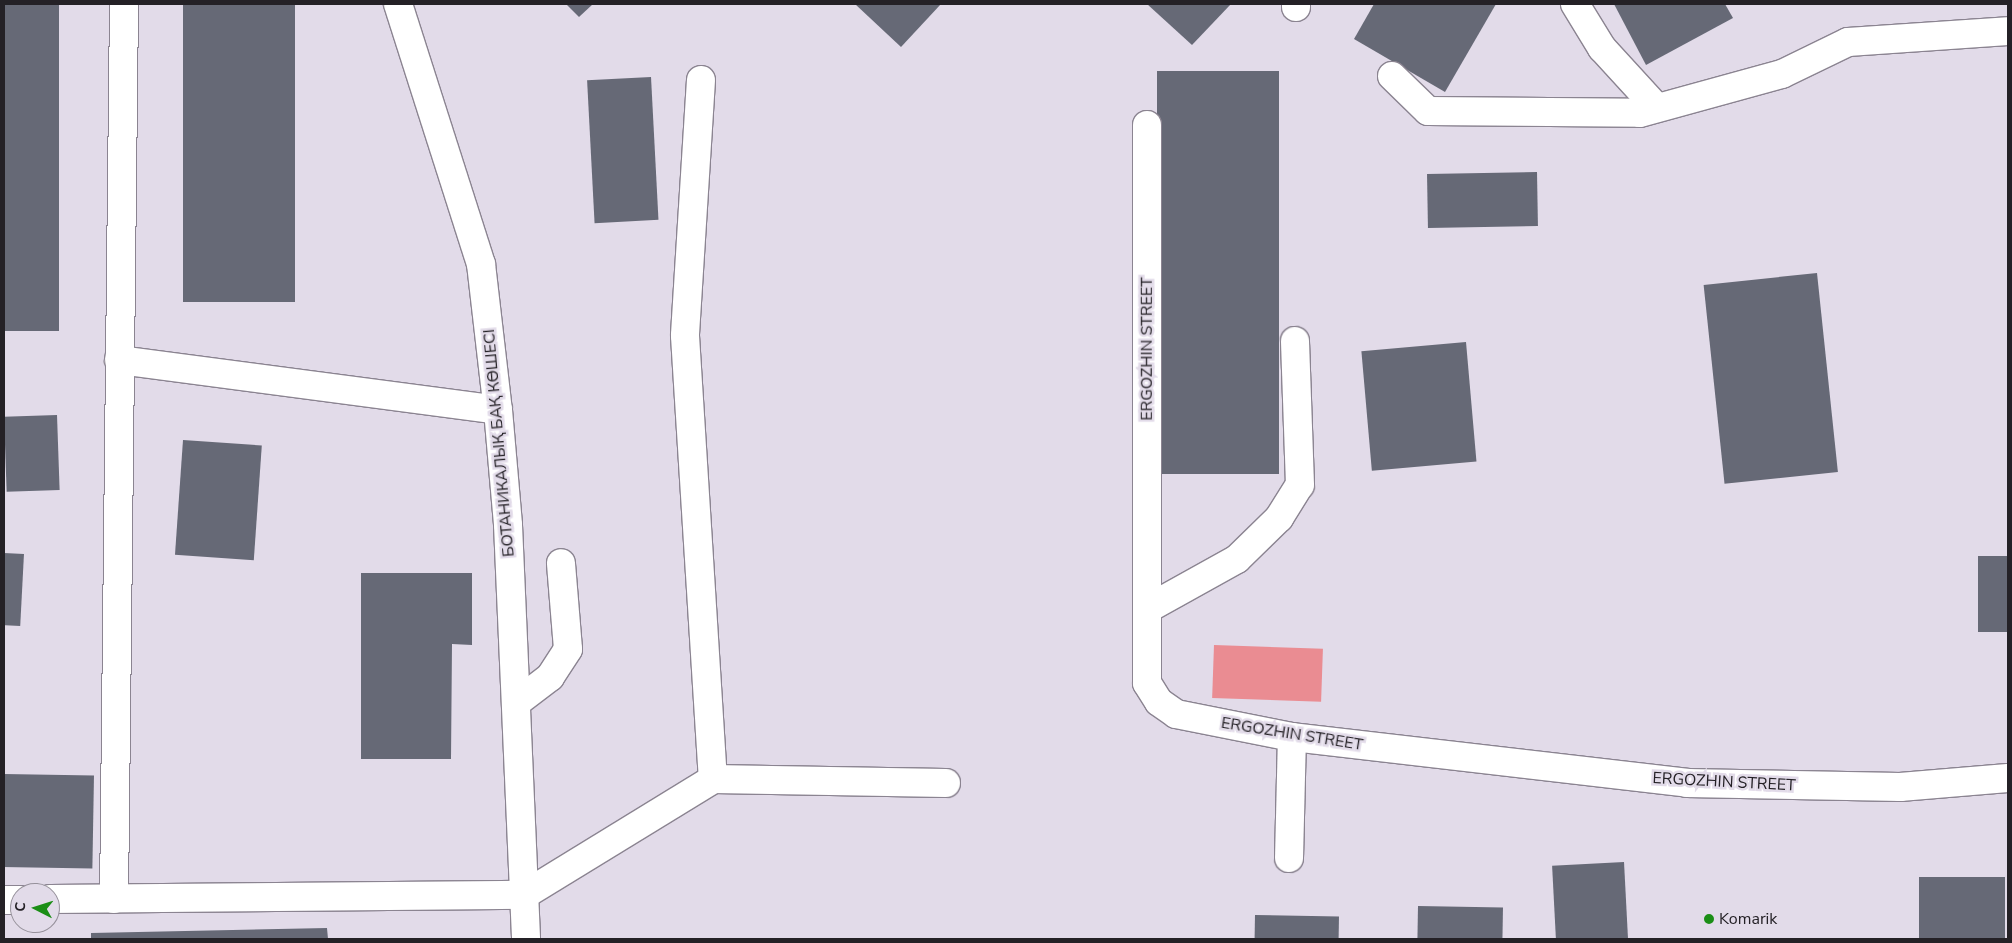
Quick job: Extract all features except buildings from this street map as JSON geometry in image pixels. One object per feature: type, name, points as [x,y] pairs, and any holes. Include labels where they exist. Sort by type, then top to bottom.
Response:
[{"type":"street","points":[[114,899],[124,4]]},
{"type":"street","name":"БОТАНИКАЛЫҚ БАҚ КӨШЕСІ","points":[[398,4],[481,264],[498,410],[508,525],[526,939]]},
{"type":"street","points":[[1575,4],[1602,48],[1657,108]]},
{"type":"street","points":[[1392,76],[1428,110],[1640,113],[1782,74],[1848,42],[2008,31]]},
{"type":"street","points":[[701,80],[685,336],[713,779]]},
{"type":"street","name":"ERGOZHIN STREET","points":[[1147,125],[1147,683],[1159,702],[1176,714],[1292,737],[1687,783],[1900,787],[2008,778]]},
{"type":"street","points":[[1147,609],[1237,559],[1278,518],[1300,485],[1295,341]]},
{"type":"street","points":[[119,360],[498,410]]},
{"type":"street","points":[[516,703],[550,678],[568,649],[561,563]]},
{"type":"street","points":[[1289,858],[1292,737]]},
{"type":"street","points":[[60,899],[524,895],[713,779],[946,783]]},
{"type":"shaded area","points":[[1214,645],[1323,649],[1321,702],[1212,698]]},
{"type":"place","name":"Komarik","points":[[1709,919]]}]
